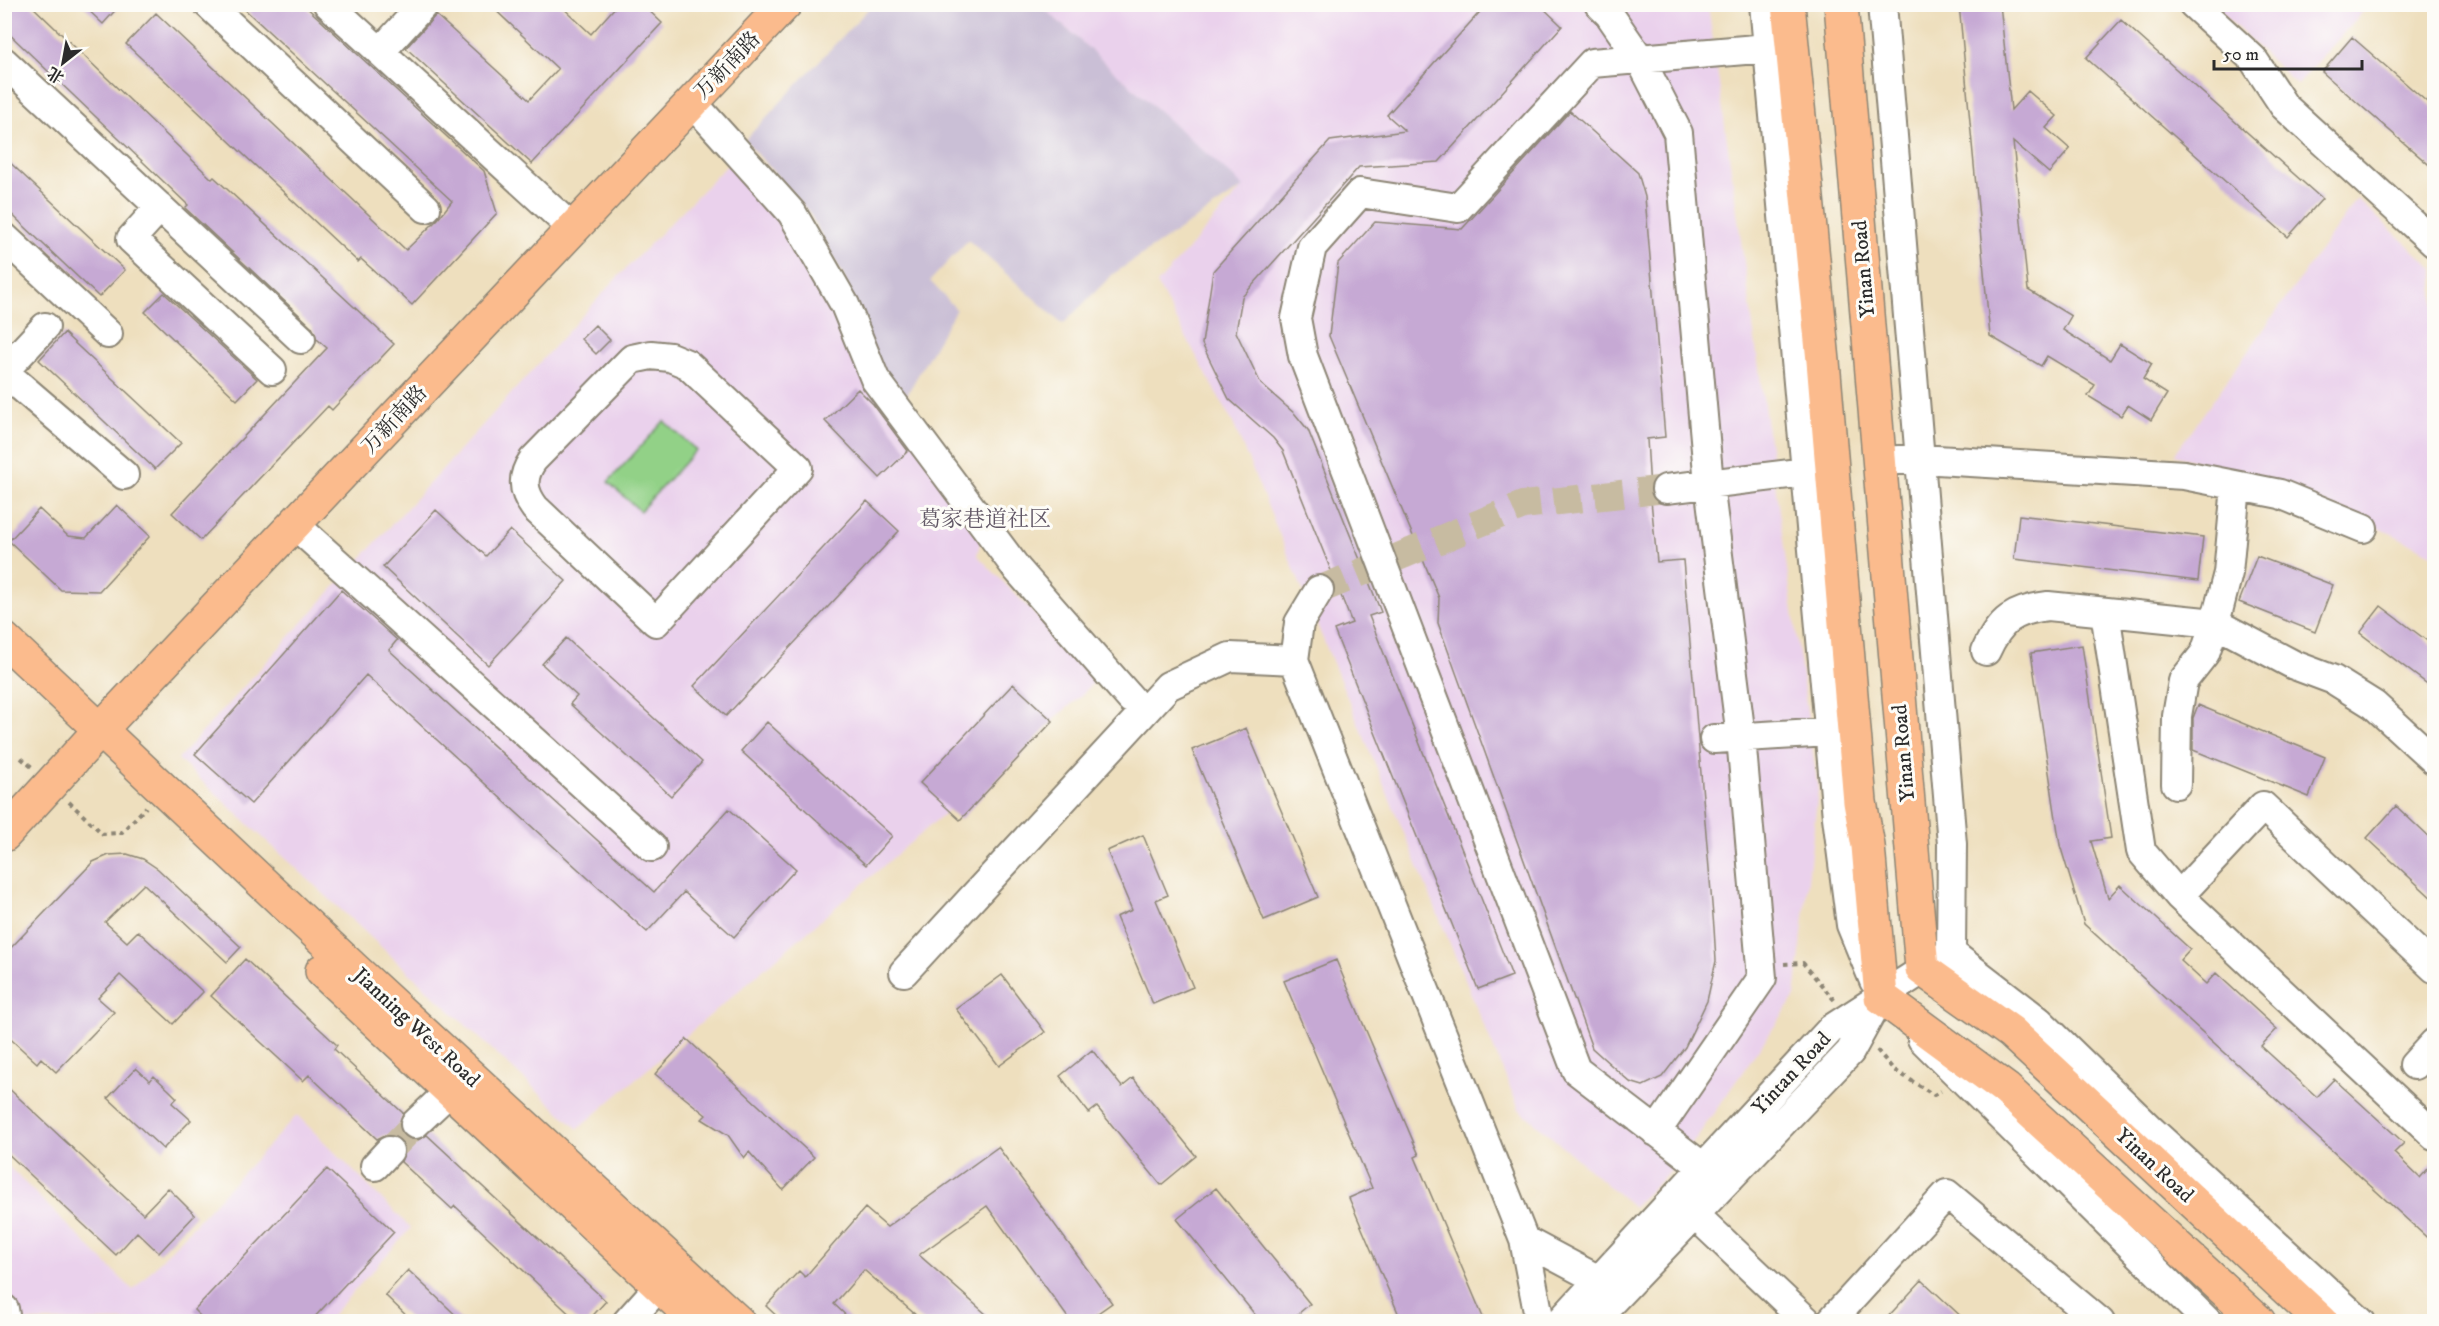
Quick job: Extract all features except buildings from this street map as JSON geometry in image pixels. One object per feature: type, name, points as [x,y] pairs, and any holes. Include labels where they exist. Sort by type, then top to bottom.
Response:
[{"type":"main road","name":"万新南路","points":[[4,835],[93,737],[785,4]]},
{"type":"main road","points":[[1788,4],[1823,361],[1860,802],[1868,846],[1881,997],[2006,1089],[2259,1322]]},
{"type":"main road","name":"Yinan Road","points":[[1841,4],[1922,969],[2011,1032],[2322,1322]]},
{"type":"main road","points":[[4,639],[93,737]]},
{"type":"main road","points":[[4,669],[93,737]]},
{"type":"main road","name":"Jianning West Road","points":[[93,737],[147,806],[698,1322]]},
{"type":"main road","name":"Jianning West Road","points":[[93,737],[354,969],[738,1322]]},
{"type":"street","points":[[208,4],[426,208]]},
{"type":"street","points":[[328,4],[573,229]]},
{"type":"street","points":[[380,52],[424,4]]},
{"type":"street","points":[[1599,4],[1609,14],[1640,59],[1678,133],[1709,483],[1727,738],[1762,978],[1656,1132]]},
{"type":"street","points":[[1764,4],[1830,732],[1851,925],[1881,997],[1961,1080],[2208,1322]]},
{"type":"street","points":[[1882,4],[1952,844],[1951,952]]},
{"type":"street","points":[[2193,4],[2253,59],[2284,106],[2434,243]]},
{"type":"street","points":[[1702,1167],[1576,1070],[1303,356],[1296,318],[1312,248],[1360,193],[1458,208],[1592,63],[1768,48]]},
{"type":"street","points":[[4,62],[301,339]]},
{"type":"street","points":[[692,102],[792,213],[845,305],[875,379],[1017,569],[1131,699]]},
{"type":"street","points":[[160,207],[131,239],[272,370]]},
{"type":"street","points":[[4,237],[108,334]]},
{"type":"street","points":[[45,327],[4,371],[124,475]]},
{"type":"street","points":[[660,356],[687,364],[798,468],[656,622],[535,508],[525,489],[527,468],[533,460],[633,359],[660,356]]},
{"type":"street","points":[[1879,461],[1920,459],[2184,475],[2280,494],[2363,528]]},
{"type":"street","points":[[1665,489],[1806,472]]},
{"type":"street","points":[[2205,653],[2228,573],[2236,486]]},
{"type":"street","points":[[294,524],[652,847]]},
{"type":"street","points":[[1319,590],[1299,622],[1294,660],[1524,1240],[1540,1322]]},
{"type":"street","points":[[1986,651],[1994,632],[2009,617],[2027,608],[2048,606],[2215,623],[2294,665],[2334,680],[2374,705],[2434,760]]},
{"type":"street","points":[[2104,612],[2141,851],[2179,896],[2434,1135]]},
{"type":"street","points":[[2176,784],[2177,716],[2182,681],[2214,645],[2226,640],[2238,639],[2250,643]]},
{"type":"street","points":[[904,972],[1168,687],[1230,657],[1294,660]]},
{"type":"street","points":[[1727,738],[1830,732]]},
{"type":"street","points":[[2179,896],[2263,806],[2434,968]]},
{"type":"street","points":[[1881,997],[1951,952]]},
{"type":"street","points":[[1951,952],[2038,1021],[2149,1128],[2361,1322]]},
{"type":"street","name":"Yintan Road","points":[[1560,1322],[1831,1029],[1881,997]]},
{"type":"street","name":"Yintan Road","points":[[1592,1322],[1850,1052],[1881,997]]},
{"type":"street","points":[[2036,1055],[2038,1021]]},
{"type":"street","points":[[2414,1065],[2434,1043]]},
{"type":"street","points":[[415,1124],[450,1090]]},
{"type":"street","points":[[1830,1322],[1947,1194],[2100,1322]]},
{"type":"street","points":[[1694,1214],[1808,1322]]},
{"type":"street","points":[[1524,1240],[1599,1280]]},
{"type":"street","points":[[627,1322],[660,1285]]},
{"type":"street","points":[[4,1309],[6,1322]]},
{"type":"path","points":[[21,758],[103,834],[121,833],[147,806]]},
{"type":"shaded area","points":[[872,5],[1040,5],[1244,187],[1113,274],[1063,324],[968,240],[930,281],[956,309],[906,396],[874,359],[843,275],[809,212],[745,140]]},
{"type":"shaded area","points":[[1040,5],[1708,5],[1818,790],[1795,997],[1678,1164],[1633,1207],[1519,1109],[1233,423],[1157,284],[1243,187]]},
{"type":"shaded area","points":[[2214,5],[2369,5],[2297,85]]},
{"type":"shaded area","points":[[732,160],[840,304],[982,535],[977,555],[1097,678],[1083,694],[578,1129],[178,759],[614,281]]},
{"type":"shaded area","points":[[2357,199],[2434,269],[2434,555],[2350,513],[2263,480],[2174,455]]},
{"type":"shaded area","points":[[297,1115],[411,1228],[327,1321],[5,1321],[4,1162],[133,1290]]},
{"type":"green space","points":[[664,421],[696,450],[640,511],[608,482]]},
{"type":"tunnel","points":[[1319,590],[1523,505],[1666,489]]},
{"type":"tunnel","points":[[389,1151],[415,1124]]},
{"type":"district","name":"葛家巷道社区","points":[[985,518]]}]
